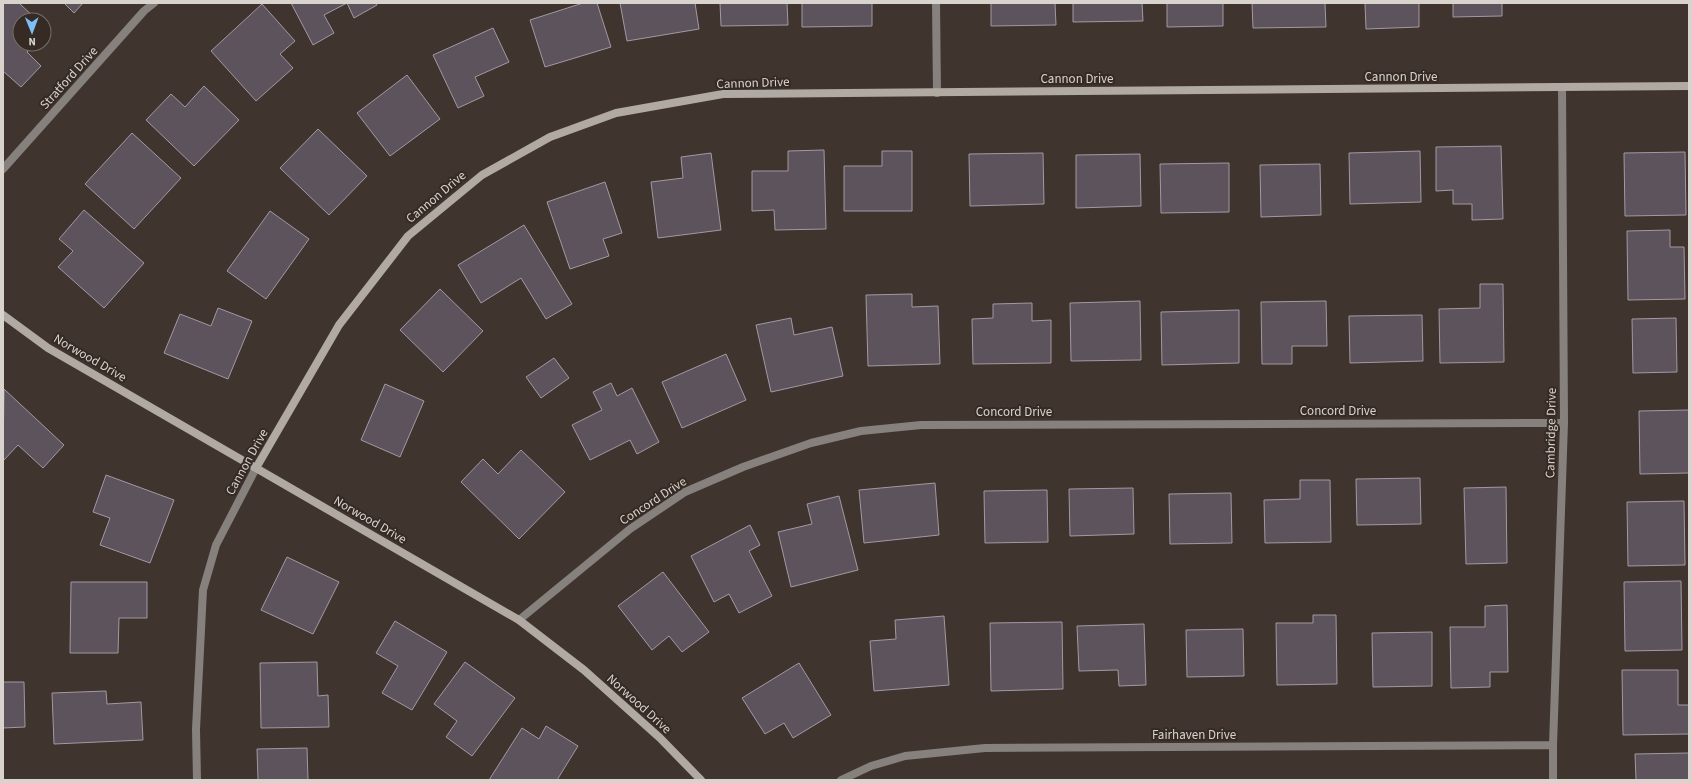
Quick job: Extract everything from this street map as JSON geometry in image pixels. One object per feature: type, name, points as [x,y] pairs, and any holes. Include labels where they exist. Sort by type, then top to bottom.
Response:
[{"type":"street","name":"Stratford Drive","points":[[3,169],[144,12],[154,3]]},
{"type":"street","points":[[936,3],[937,93]]},
{"type":"street","name":"Cannon Drive","points":[[197,780],[196,729],[203,590],[216,545],[256,468],[339,326],[408,236],[482,175],[550,137],[616,113],[723,94],[1689,86]]},
{"type":"street","name":"Cambridge Drive","points":[[1553,780],[1564,423],[1562,87]]},
{"type":"street","name":"Norwood Drive","points":[[3,315],[48,348],[519,620],[584,670],[660,738],[701,780]]},
{"type":"street","name":"Concord Drive","points":[[519,620],[630,529],[685,492],[743,466],[811,443],[861,431],[921,425],[1564,423]]},
{"type":"street","name":"Fairhaven Drive","points":[[841,780],[871,766],[905,756],[986,748],[1553,745]]},
{"type":"building","points":[[3,3],[19,3],[29,12],[12,12],[12,52],[27,52],[41,66],[21,87],[3,71]]},
{"type":"building","points":[[64,3],[83,3],[74,13]]},
{"type":"building","points":[[291,3],[347,3],[324,15],[334,33],[313,45]]},
{"type":"building","points":[[347,3],[376,3],[377,5],[354,18]]},
{"type":"building","points":[[583,3],[597,3],[611,47],[545,67],[530,20]]},
{"type":"building","points":[[620,3],[695,3],[699,29],[627,41]]},
{"type":"building","points":[[720,3],[787,3],[788,25],[721,26]]},
{"type":"building","points":[[802,3],[872,3],[872,26],[802,27]]},
{"type":"building","points":[[991,3],[1055,3],[1056,25],[991,26]]},
{"type":"building","points":[[1073,3],[1142,3],[1143,21],[1073,22]]},
{"type":"building","points":[[1167,3],[1223,3],[1223,26],[1167,27]]},
{"type":"building","points":[[1252,3],[1325,3],[1326,27],[1253,28]]},
{"type":"building","points":[[1365,3],[1419,3],[1419,27],[1366,29]]},
{"type":"building","points":[[1453,3],[1502,3],[1502,16],[1453,17]]},
{"type":"building","points":[[262,4],[295,41],[280,54],[293,68],[256,101],[211,51]]},
{"type":"building","points":[[493,28],[509,62],[475,77],[484,96],[458,108],[433,55]]},
{"type":"building","points":[[407,75],[440,119],[390,156],[357,113]]},
{"type":"building","points":[[204,86],[239,120],[194,166],[146,120],[171,94],[185,107]]},
{"type":"building","points":[[318,129],[367,176],[329,215],[280,168]]},
{"type":"building","points":[[132,133],[181,178],[134,229],[85,184]]},
{"type":"building","points":[[1501,146],[1503,219],[1472,220],[1472,204],[1453,204],[1453,190],[1436,191],[1436,147]]},
{"type":"building","points":[[824,150],[826,229],[775,230],[774,210],[752,211],[752,171],[788,171],[788,151]]},
{"type":"building","points":[[882,151],[912,151],[912,211],[844,211],[844,166],[882,166]]},
{"type":"building","points":[[1420,151],[1421,202],[1350,204],[1349,153]]},
{"type":"building","points":[[1685,152],[1686,215],[1625,216],[1624,153]]},
{"type":"building","points":[[711,153],[721,230],[658,238],[651,182],[683,178],[681,157]]},
{"type":"building","points":[[1043,153],[1044,204],[970,206],[969,154]]},
{"type":"building","points":[[1140,154],[1141,206],[1076,208],[1076,155]]},
{"type":"building","points":[[1229,163],[1229,212],[1161,213],[1160,164]]},
{"type":"building","points":[[1320,164],[1321,215],[1261,217],[1260,165]]},
{"type":"building","points":[[605,182],[622,233],[603,239],[609,256],[570,269],[547,202]]},
{"type":"building","points":[[84,210],[144,263],[104,308],[58,267],[73,251],[59,239]]},
{"type":"building","points":[[270,211],[309,239],[266,299],[227,271]]},
{"type":"building","points":[[524,225],[572,304],[546,319],[521,278],[481,303],[458,265]]},
{"type":"building","points":[[1670,230],[1670,247],[1684,247],[1685,299],[1628,300],[1627,231]]},
{"type":"building","points":[[1480,284],[1503,284],[1504,362],[1440,363],[1439,309],[1480,308]]},
{"type":"building","points":[[440,289],[483,331],[443,372],[400,330]]},
{"type":"building","points":[[912,294],[912,307],[938,306],[940,364],[868,366],[866,295]]},
{"type":"building","points":[[1140,301],[1141,360],[1071,361],[1070,303]]},
{"type":"building","points":[[1326,301],[1327,346],[1292,346],[1292,364],[1262,364],[1261,302]]},
{"type":"building","points":[[1032,303],[1032,321],[1051,320],[1051,363],[973,364],[972,319],[993,318],[993,304]]},
{"type":"building","points":[[218,308],[252,321],[228,379],[164,353],[180,314],[211,326]]},
{"type":"building","points":[[1239,310],[1239,363],[1162,365],[1161,312]]},
{"type":"building","points":[[1422,315],[1423,361],[1350,363],[1349,316]]},
{"type":"building","points":[[791,318],[794,335],[832,327],[843,376],[771,392],[756,325]]},
{"type":"building","points":[[1676,318],[1677,372],[1633,373],[1632,319]]},
{"type":"building","points":[[726,354],[746,400],[682,428],[662,382]]},
{"type":"building","points":[[554,358],[569,378],[541,398],[526,377]]},
{"type":"building","points":[[611,383],[617,396],[632,388],[659,442],[637,454],[630,440],[590,460],[572,425],[602,410],[593,392]]},
{"type":"building","points":[[385,384],[424,401],[400,457],[361,440]]},
{"type":"building","points":[[4,389],[64,445],[43,468],[18,445],[3,461]]},
{"type":"building","points":[[1689,410],[1689,473],[1640,474],[1639,411]]},
{"type":"building","points":[[521,450],[565,492],[519,539],[461,482],[483,459],[498,474]]},
{"type":"building","points":[[106,475],[174,500],[150,563],[100,545],[110,518],[93,512]]},
{"type":"building","points":[[1420,478],[1421,524],[1357,525],[1356,479]]},
{"type":"building","points":[[1300,480],[1330,480],[1331,542],[1265,543],[1264,500],[1300,499]]},
{"type":"building","points":[[935,483],[939,535],[864,543],[859,490]]},
{"type":"building","points":[[1506,487],[1507,563],[1466,564],[1464,488]]},
{"type":"building","points":[[1133,488],[1134,534],[1070,536],[1069,489]]},
{"type":"building","points":[[1047,490],[1048,542],[985,543],[984,491]]},
{"type":"building","points":[[1231,493],[1232,543],[1170,544],[1169,494]]},
{"type":"building","points":[[839,496],[858,570],[791,587],[778,532],[812,524],[807,504]]},
{"type":"building","points":[[1684,501],[1685,565],[1628,566],[1627,502]]},
{"type":"building","points":[[750,525],[760,545],[749,551],[772,596],[739,613],[729,594],[714,602],[691,556]]},
{"type":"building","points":[[287,557],[339,582],[313,634],[261,610]]},
{"type":"building","points":[[663,572],[709,632],[682,652],[669,636],[652,650],[618,606]]},
{"type":"building","points":[[1681,581],[1682,650],[1625,651],[1624,582]]},
{"type":"building","points":[[71,582],[147,582],[147,618],[119,618],[118,653],[70,653]]},
{"type":"building","points":[[1507,605],[1508,672],[1490,672],[1490,687],[1451,688],[1450,627],[1485,627],[1485,606]]},
{"type":"building","points":[[1313,615],[1336,615],[1337,684],[1277,685],[1276,623],[1313,623]]},
{"type":"building","points":[[944,616],[949,685],[874,691],[870,641],[896,639],[895,620]]},
{"type":"building","points":[[395,621],[447,652],[412,710],[382,693],[398,666],[376,653]]},
{"type":"building","points":[[1062,622],[1063,689],[991,691],[990,623]]},
{"type":"building","points":[[1144,624],[1146,685],[1119,686],[1118,670],[1079,671],[1077,626]]},
{"type":"building","points":[[1243,629],[1244,676],[1187,677],[1186,630]]},
{"type":"building","points":[[1432,632],[1432,686],[1373,687],[1372,633]]},
{"type":"building","points":[[317,662],[318,696],[328,695],[329,727],[261,728],[260,663]]},
{"type":"building","points":[[465,662],[515,698],[472,756],[446,737],[457,721],[434,704]]},
{"type":"building","points":[[799,663],[831,715],[793,738],[784,723],[765,734],[742,698]]},
{"type":"building","points":[[1622,670],[1678,670],[1678,705],[1689,705],[1689,734],[1623,735]]},
{"type":"building","points":[[3,682],[24,682],[25,727],[3,728]]},
{"type":"building","points":[[106,691],[107,704],[141,702],[143,740],[54,744],[52,693]]},
{"type":"building","points":[[546,726],[578,746],[557,780],[489,780],[522,728],[539,739]]},
{"type":"building","points":[[307,748],[308,780],[258,780],[257,749]]},
{"type":"building","points":[[1689,753],[1689,780],[1636,780],[1635,754]]}]
